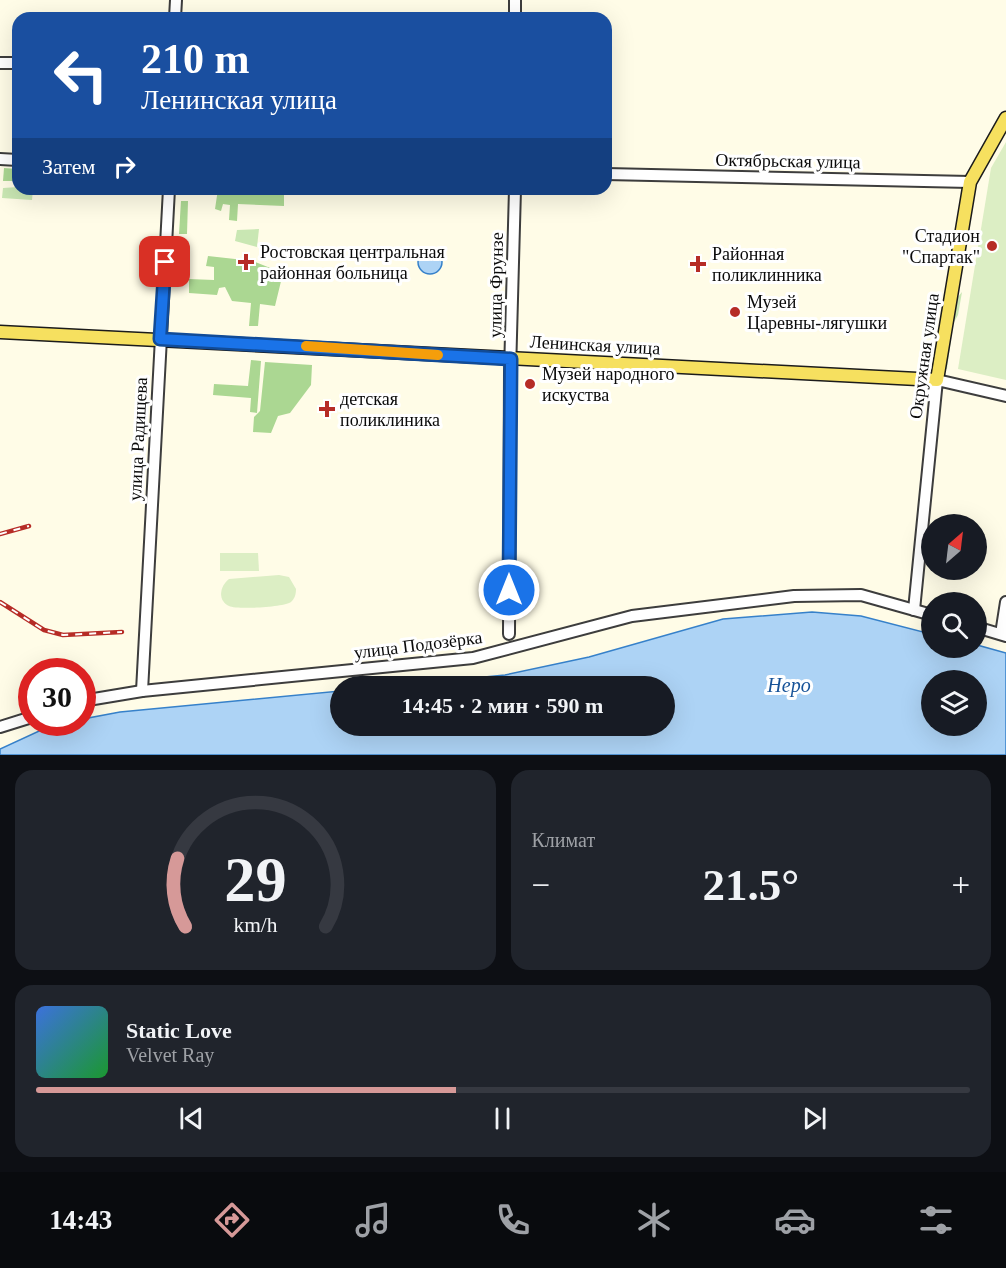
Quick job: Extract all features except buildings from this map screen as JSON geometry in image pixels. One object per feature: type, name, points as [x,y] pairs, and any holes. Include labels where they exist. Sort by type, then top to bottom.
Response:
[{"type":"main road","name":"Окружная улица","points":[[937,380],[970,182],[1006,118]]},
{"type":"main road","name":"Ленинская улица","points":[[0,332],[937,380]]},
{"type":"street","name":"Октябрьская улица","points":[[612,174],[970,182]]},
{"type":"street","name":"улица Радищева","points":[[142,691],[169,195]]},
{"type":"street","name":"улица Фрунзе","points":[[509,634],[515,195]]},
{"type":"street","points":[[937,380],[1006,396]]},
{"type":"street","name":"Окружная улица","points":[[914,610],[937,380]]},
{"type":"street","name":"улица Подозёрка","points":[[96,699],[142,691],[472,658],[632,616],[794,596],[861,595],[921,612]]},
{"type":"street","points":[[987,630],[1003,635],[1006,602]]},
{"type":"street","points":[[0,727],[18,721]]},
{"type":"green space","name":"Стадион \"Спартак\"","points":[[1006,142],[1006,380],[958,369],[991,168]]},
{"type":"green space","points":[[4,168],[12,169],[12,181],[3,181]]},
{"type":"green space","points":[[12,187],[12,195],[32,195],[32,200],[2,198],[3,188]]},
{"type":"green space","points":[[217,195],[284,195],[284,206],[238,204],[237,221],[229,220],[230,205],[223,204],[221,211],[215,209]]},
{"type":"green space","points":[[181,201],[188,201],[187,234],[179,234]]},
{"type":"green space","points":[[259,229],[257,247],[235,241],[237,230]]},
{"type":"green space","points":[[208,256],[253,261],[283,273],[275,306],[260,304],[258,326],[249,326],[251,303],[232,301],[225,287],[219,288],[217,295],[189,293],[189,279],[214,280],[214,267],[206,266]]},
{"type":"green space","points":[[962,292],[958,315],[953,324],[947,369],[943,368],[953,303]]},
{"type":"green space","points":[[251,360],[261,361],[257,413],[250,412],[251,398],[213,395],[214,384],[248,386]]},
{"type":"green space","points":[[265,362],[312,365],[311,385],[290,413],[278,416],[271,433],[253,432],[254,417],[260,411]]},
{"type":"green space","points":[[220,553],[258,553],[259,571],[220,571]]},
{"type":"green space","points":[[279,575],[289,577],[296,589],[295,596],[287,604],[241,608],[229,606],[221,597],[222,589],[229,579]]},
{"type":"water","points":[[430,250],[439,253],[442,262],[439,271],[430,274],[421,271],[418,262],[421,253]]},
{"type":"water","name":"Неро","points":[[812,612],[861,616],[921,631],[921,658],[987,658],[987,648],[1006,653],[1006,755],[0,755],[0,749],[28,736],[96,736],[96,717],[120,712],[330,692],[330,736],[675,736],[675,676],[495,676],[589,657],[723,619]]},
{"type":"railway","points":[[0,534],[29,526]]},
{"type":"railway","points":[[0,602],[44,630],[63,635],[122,632]]},
{"type":"slow traffic","points":[[306,346],[438,355]]},
{"type":"place","name":"Стадион \"Спартак\"","points":[[992,246]]},
{"type":"place","name":"Ростовская центральная районная больница","points":[[246,262]]},
{"type":"place","name":"Районная поликлинника","points":[[698,264]]},
{"type":"place","name":"Музей Царевны-лягушки","points":[[735,312]]},
{"type":"place","name":"Музей народного искуства","points":[[530,384]]},
{"type":"place","name":"детская поликлиника","points":[[327,409]]},
{"type":"route","points":[[165,262],[160,339],[511,359],[509,590]]}]
